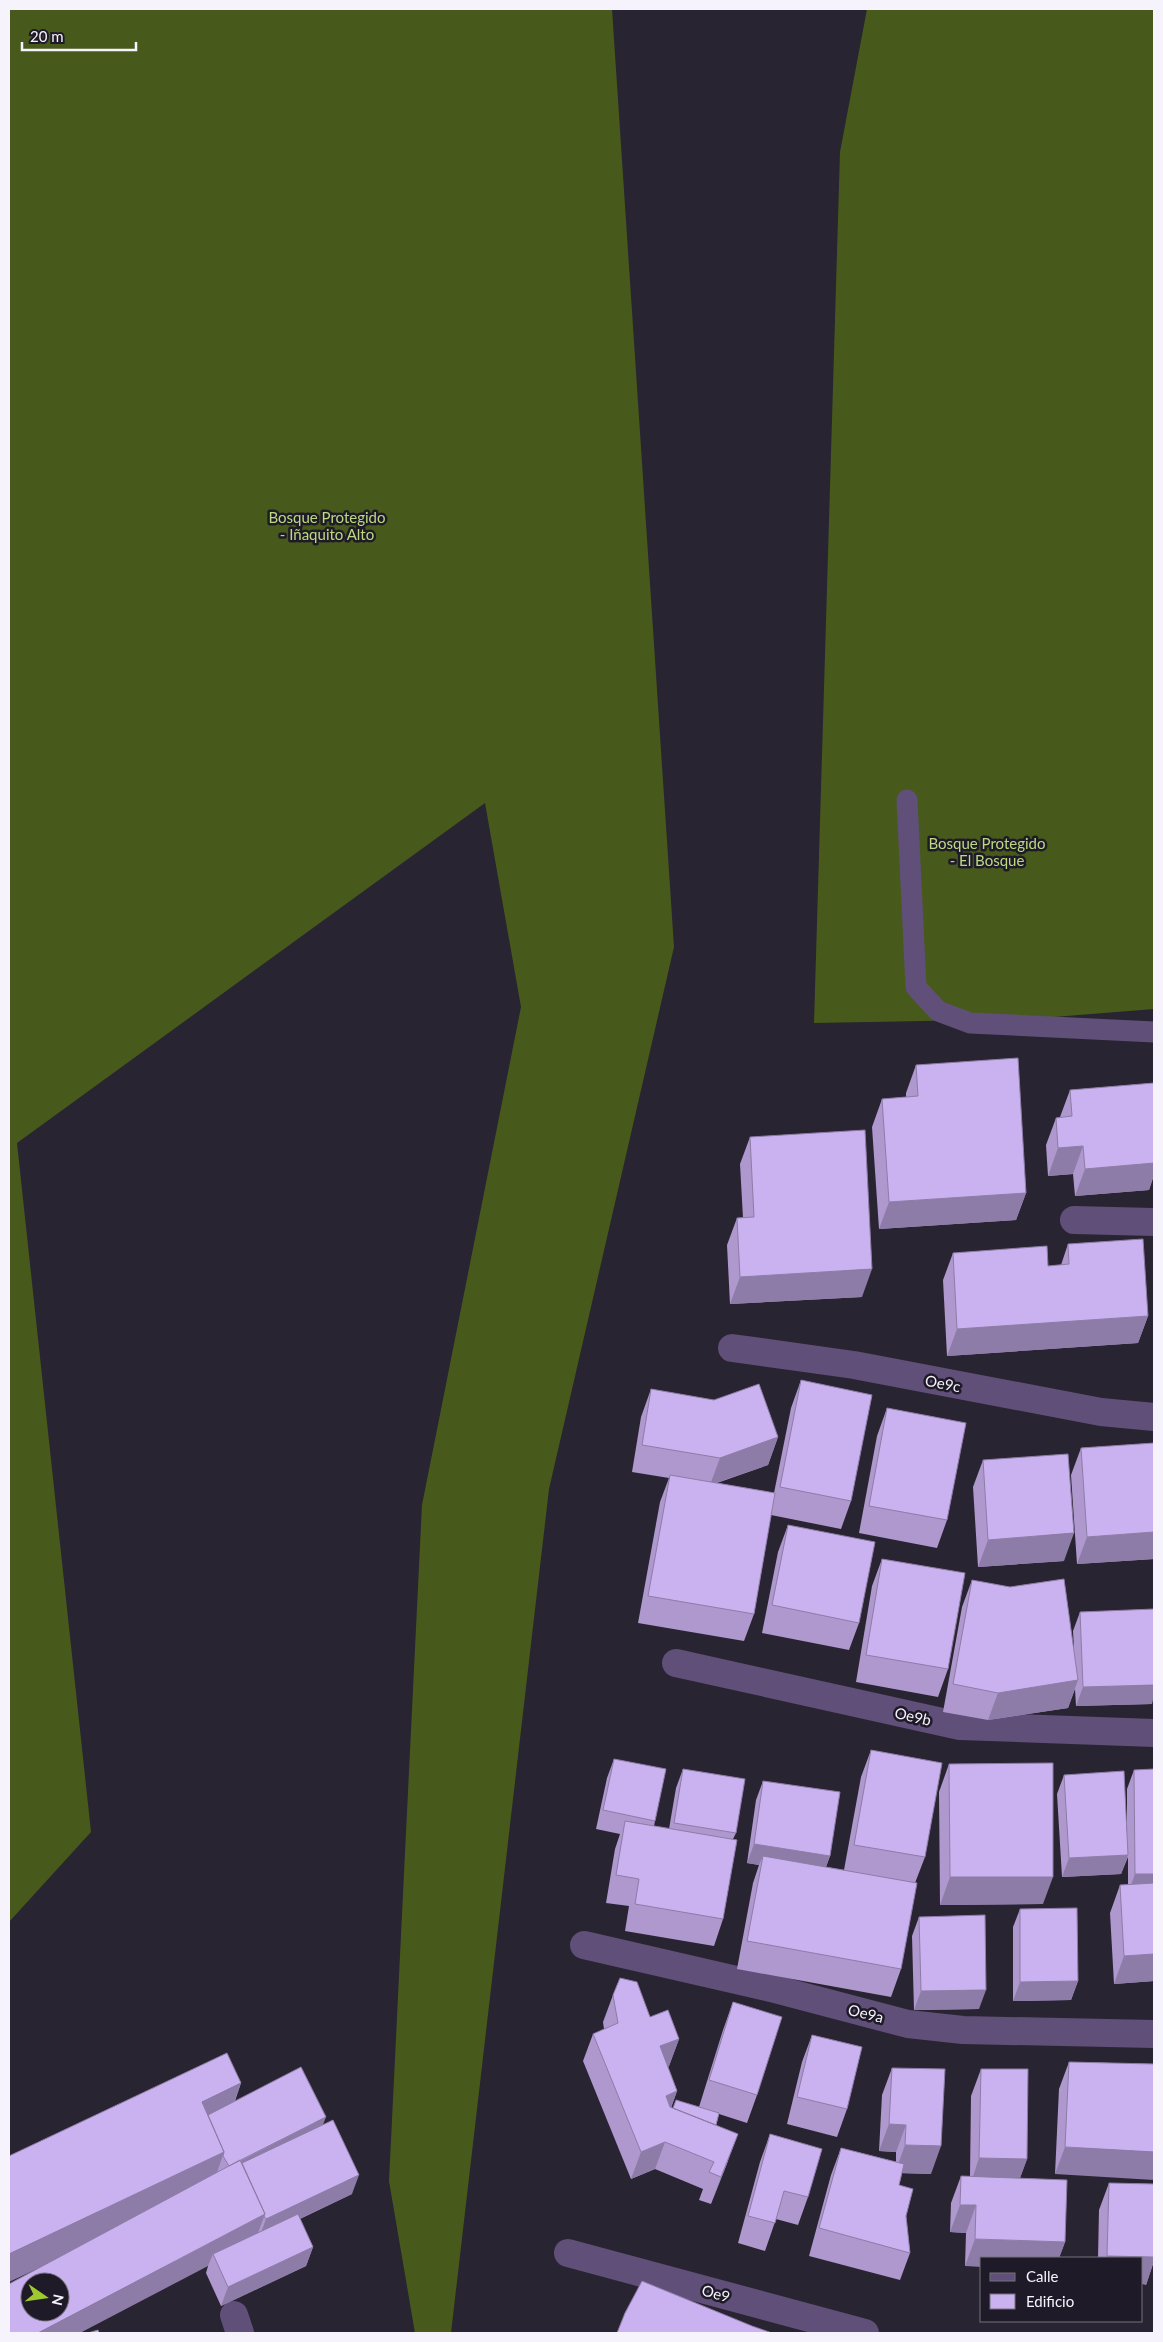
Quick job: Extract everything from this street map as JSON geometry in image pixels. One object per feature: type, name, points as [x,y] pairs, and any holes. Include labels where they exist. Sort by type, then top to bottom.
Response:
[{"type":"street","points":[[1074,1220],[1154,1222]]},
{"type":"street","name":"Oe9c","points":[[732,1348],[854,1365],[1101,1412],[1154,1417]]},
{"type":"street","name":"Oe9b","points":[[676,1663],[960,1726],[1154,1733]]},
{"type":"street","name":"Oe9a","points":[[584,1945],[771,1988],[908,2024],[963,2030],[1154,2034]]},
{"type":"street","name":"Oe9","points":[[568,2253],[865,2333]]},
{"type":"lane","points":[[907,800],[916,987],[938,1011],[970,1023],[1154,1032]]},
{"type":"green space","name":"Bosque Protegido - Iñaquito Alto","points":[[9,9],[612,9],[674,947],[549,1489],[451,2333],[415,2333],[389,2181],[422,1505],[521,1007],[485,803],[17,1143],[91,1832],[9,1922]]},
{"type":"green space","name":"Bosque Protegido - El Bosque","points":[[867,9],[1154,9],[1154,1009],[1029,1019],[814,1023],[840,152]]},
{"type":"building","points":[[1018,1058],[1026,1193],[889,1202],[882,1099],[918,1096],[916,1065]]},
{"type":"building","points":[[1154,1083],[1154,1163],[1085,1169],[1083,1146],[1058,1148],[1056,1118],[1072,1116],[1070,1090]]},
{"type":"building","points":[[865,1130],[872,1269],[740,1277],[737,1218],[754,1217],[750,1137]]},
{"type":"building","points":[[1143,1239],[1148,1316],[957,1329],[953,1253],[1047,1246],[1048,1266],[1069,1264],[1068,1244]]},
{"type":"building","points":[[801,1380],[872,1395],[851,1501],[780,1487]]},
{"type":"building","points":[[759,1384],[778,1437],[720,1458],[642,1445],[651,1389],[714,1400]]},
{"type":"building","points":[[887,1408],[966,1423],[947,1520],[869,1506]]},
{"type":"building","points":[[1154,1443],[1154,1532],[1087,1537],[1081,1448]]},
{"type":"building","points":[[1068,1454],[1074,1533],[988,1540],[983,1460]]},
{"type":"building","points":[[670,1475],[775,1493],[754,1614],[648,1596]]},
{"type":"building","points":[[788,1525],[875,1542],[859,1623],[772,1605]]},
{"type":"building","points":[[882,1559],[965,1573],[948,1669],[866,1655]]},
{"type":"building","points":[[1064,1579],[1078,1680],[998,1693],[953,1684],[972,1580],[1010,1587]]},
{"type":"building","points":[[1154,1609],[1154,1685],[1083,1687],[1080,1612]]},
{"type":"building","points":[[871,1750],[942,1763],[925,1857],[854,1845]]},
{"type":"building","points":[[614,1759],[666,1769],[655,1821],[603,1810]]},
{"type":"building","points":[[1053,1763],[1053,1877],[950,1877],[949,1764]]},
{"type":"building","points":[[683,1769],[745,1779],[736,1833],[674,1823]]},
{"type":"building","points":[[1154,1769],[1154,1874],[1135,1874],[1134,1770]]},
{"type":"building","points":[[1124,1771],[1128,1855],[1069,1858],[1064,1775]]},
{"type":"building","points":[[763,1781],[840,1792],[830,1856],[754,1844]]},
{"type":"building","points":[[625,1821],[737,1840],[723,1919],[635,1904],[639,1879],[616,1875]]},
{"type":"building","points":[[763,1856],[917,1883],[901,1969],[747,1941]]},
{"type":"building","points":[[1154,1883],[1154,1954],[1124,1956],[1120,1885]]},
{"type":"building","points":[[1077,1908],[1078,1981],[1020,1982],[1020,1909]]},
{"type":"building","points":[[985,1915],[986,1990],[921,1991],[919,1917]]},
{"type":"building","points":[[620,1978],[637,1982],[650,2017],[668,2010],[679,2039],[660,2046],[677,2091],[666,2096],[670,2107],[738,2134],[721,2177],[709,2172],[714,2162],[665,2142],[641,2152],[593,2034],[618,2023],[613,1995]]},
{"type":"building","points":[[733,2002],[782,2017],[757,2095],[709,2080]]},
{"type":"building","points":[[812,2035],[862,2047],[847,2109],[797,2097]]},
{"type":"building","points":[[227,2053],[241,2083],[202,2102],[224,2152],[9,2254],[9,2156]]},
{"type":"building","points":[[1069,2062],[1154,2064],[1154,2152],[1065,2147]]},
{"type":"building","points":[[301,2067],[326,2117],[229,2166],[223,2156],[224,2152],[208,2115]]},
{"type":"building","points":[[892,2068],[945,2069],[941,2146],[905,2145],[906,2125],[889,2124]]},
{"type":"building","points":[[981,2069],[1028,2069],[1027,2159],[979,2158]]},
{"type":"building","points":[[676,2100],[719,2113],[716,2125],[673,2108]]},
{"type":"building","points":[[333,2120],[359,2175],[266,2219],[242,2163]]},
{"type":"building","points":[[770,2134],[822,2149],[808,2197],[784,2191],[775,2223],[748,2216]]},
{"type":"building","points":[[841,2148],[904,2164],[899,2185],[913,2189],[906,2216],[910,2253],[819,2228]]},
{"type":"building","points":[[240,2160],[265,2214],[70,2316],[70,2272],[31,2272]]},
{"type":"building","points":[[961,2176],[1067,2180],[1065,2242],[975,2239],[976,2205],[960,2205]]},
{"type":"building","points":[[1109,2183],[1154,2184],[1154,2257],[1107,2256]]},
{"type":"building","points":[[298,2214],[313,2247],[228,2287],[213,2254]]},
{"type":"building","points":[[20,2278],[20,2322],[59,2322],[38,2333],[9,2333],[9,2284]]},
{"type":"building","points":[[642,2281],[752,2326],[772,2333],[617,2333]]},
{"type":"building","points":[[98,2330],[99,2333],[88,2333]]}]
